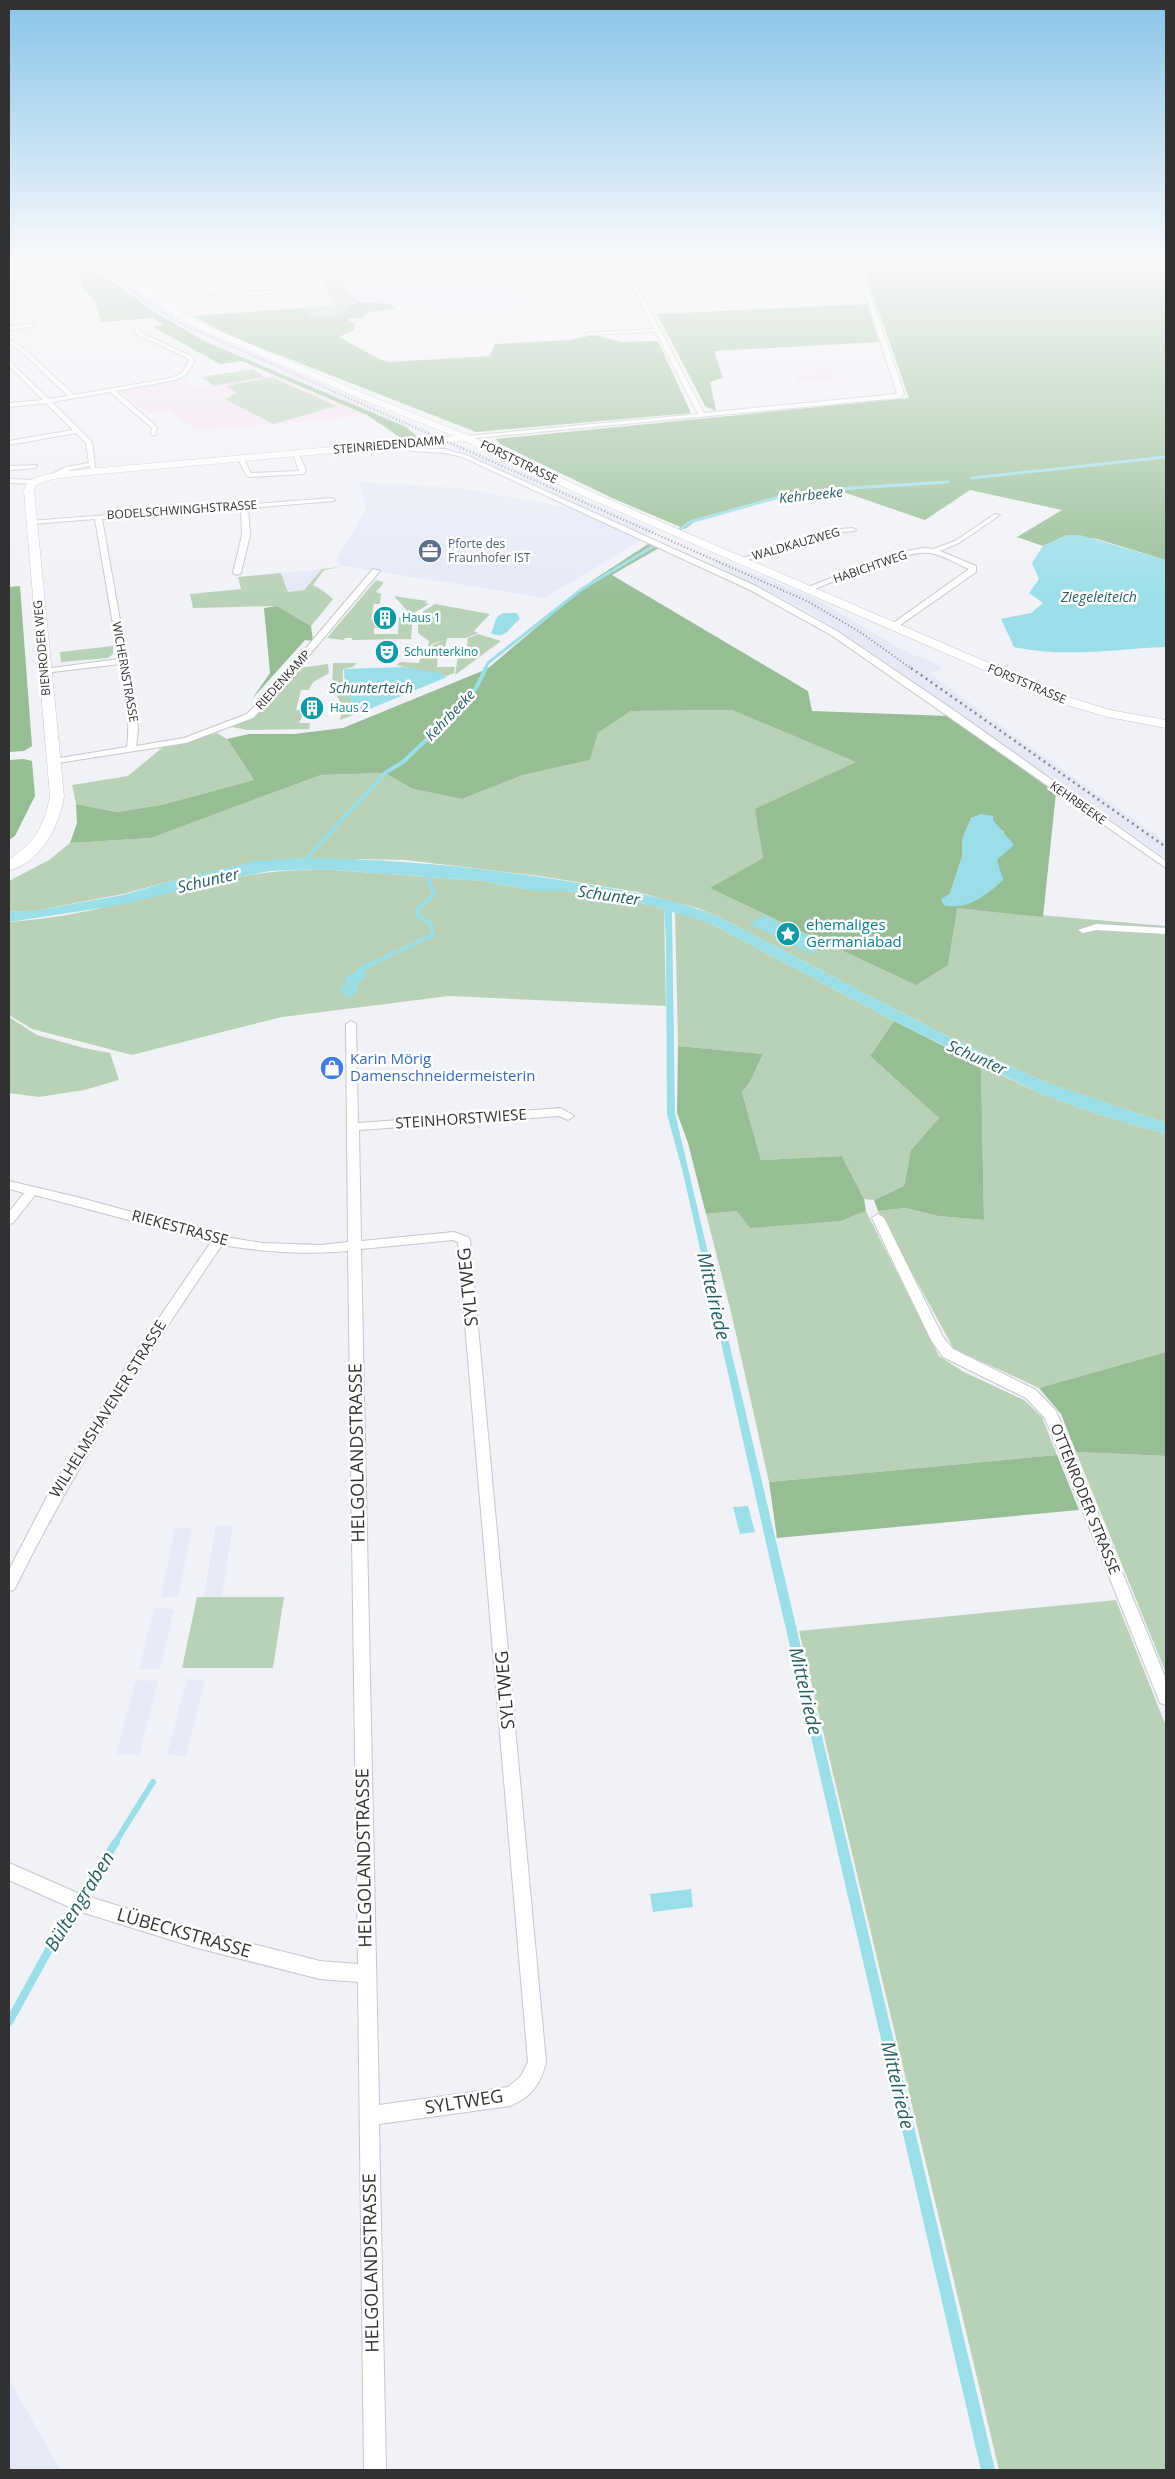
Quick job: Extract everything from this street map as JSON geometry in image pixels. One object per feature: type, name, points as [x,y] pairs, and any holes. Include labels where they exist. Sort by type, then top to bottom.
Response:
[{"type":"main road","name":"FORSTSTRASSE","points":[[311,374],[468,438],[583,492],[1072,703],[1108,713],[1166,724]]},
{"type":"main road","name":"STEINRIEDENDAMM","points":[[34,482],[51,476],[94,468],[241,459],[468,438]]},
{"type":"main road","name":"BIENRODER WEG","points":[[9,866],[31,850],[45,836],[52,824],[57,796],[28,490],[34,482]]},
{"type":"main road","points":[[9,855],[32,838],[54,816]]},
{"type":"street","points":[[22,374],[90,442],[94,468]]},
{"type":"street","points":[[45,374],[73,397]]},
{"type":"street","points":[[9,405],[73,397],[173,379],[184,374]]},
{"type":"street","points":[[681,374],[702,415]]},
{"type":"street","name":"STEINRIEDENDAMM","points":[[468,438],[900,396],[902,393],[896,374]]},
{"type":"street","points":[[27,380],[49,377]]},
{"type":"street","points":[[111,390],[155,428],[153,434]]},
{"type":"street","points":[[9,443],[77,431]]},
{"type":"street","name":"KEHRBEEKE","points":[[407,443],[413,450],[445,451],[464,456],[761,592],[834,633],[952,713],[1166,866]]},
{"type":"street","points":[[241,459],[249,475],[301,473],[303,470],[296,454]]},
{"type":"street","points":[[9,468],[35,466]]},
{"type":"street","points":[[9,481],[34,482]]},
{"type":"street","name":"BODELSCHWINGHSTRASSE","points":[[32,522],[332,500]]},
{"type":"street","points":[[238,573],[246,535],[244,506]]},
{"type":"street","name":"HABICHTWEG","points":[[934,551],[957,542],[997,515]]},
{"type":"street","name":"WICHERNSTRASSE","points":[[98,516],[134,730],[131,750]]},
{"type":"street","name":"WALDKAUZWEG","points":[[740,560],[842,530],[853,530]]},
{"type":"street","name":"HABICHTWEG","points":[[807,589],[898,554],[924,550],[934,551],[973,568],[969,574],[893,626]]},
{"type":"street","name":"RIEDENKAMP","points":[[131,750],[203,735],[250,716],[275,690],[376,571]]},
{"type":"street","points":[[44,670],[123,661]]},
{"type":"street","points":[[54,762],[131,750]]},
{"type":"street","points":[[1083,930],[1106,927],[1166,931]]},
{"type":"street","points":[[351,1024],[355,1246]]},
{"type":"street","name":"STEINHORSTWIESE","points":[[353,1127],[561,1112],[568,1116]]},
{"type":"street","name":"RIEKESTRASSE","points":[[9,1186],[90,1204],[219,1240],[284,1249],[355,1246]]},
{"type":"street","points":[[9,1220],[32,1191]]},
{"type":"street","name":"OTTENRODER STRASSE","points":[[878,1218],[938,1340],[948,1353],[1031,1394],[1051,1416],[1166,1698]]},
{"type":"street","name":"SYLTWEG","points":[[355,1246],[454,1236],[460,1238],[466,1244],[536,2048],[534,2076],[520,2090],[510,2096],[368,2116]]},
{"type":"street","name":"WILHELMSHAVENER STRASSE","points":[[9,1585],[53,1498],[108,1405],[219,1240]]},
{"type":"street","name":"HELGOLANDSTRASSE","points":[[355,1246],[375,2470]]},
{"type":"street","name":"LÜBECKSTRASSE","points":[[9,1871],[78,1902],[197,1940],[320,1970],[366,1974]]},
{"type":"shaded area","points":[[273,374],[301,374],[656,531],[647,535],[406,427]]},
{"type":"shaded area","points":[[836,374],[839,382],[797,382],[794,375]]},
{"type":"shaded area","points":[[276,375],[367,415],[197,431],[168,410],[147,413],[120,391],[184,380],[192,386],[215,386]]},
{"type":"shaded area","points":[[360,482],[459,488],[571,508],[641,540],[545,598],[343,566],[336,561],[366,509]]},
{"type":"shaded area","points":[[715,558],[814,598],[908,653],[933,662],[943,669],[929,673],[1030,747],[1166,842],[1166,858],[881,659],[803,608],[712,564]]},
{"type":"shaded area","points":[[322,569],[304,590],[288,592],[281,573]]},
{"type":"shaded area","points":[[216,1525],[233,1525],[222,1596],[204,1597]]},
{"type":"shaded area","points":[[175,1528],[192,1528],[178,1597],[161,1597]]},
{"type":"shaded area","points":[[154,1608],[174,1609],[160,1669],[139,1669]]},
{"type":"shaded area","points":[[187,1679],[205,1680],[186,1756],[167,1755]]},
{"type":"shaded area","points":[[136,1680],[158,1681],[139,1755],[116,1754]]},
{"type":"shaded area","points":[[9,2379],[60,2470],[9,2470]]},
{"type":"green space","points":[[223,374],[260,374],[265,377],[214,386],[201,377]]},
{"type":"green space","points":[[271,374],[281,374],[406,427],[419,438],[404,440],[367,415]]},
{"type":"green space","points":[[327,374],[673,374],[691,413],[476,432]]},
{"type":"green space","points":[[688,374],[722,374],[723,378],[710,382],[716,411],[705,406]]},
{"type":"green space","points":[[900,374],[1166,374],[1166,560],[1097,539],[1067,535],[1043,546],[1017,537],[1062,510],[970,490],[925,520],[840,491],[787,496],[694,522],[685,529],[612,498],[500,444],[496,439],[909,398]]},
{"type":"green space","points":[[272,377],[336,406],[273,424],[225,399],[237,393],[226,386]]},
{"type":"green space","points":[[648,544],[659,548],[612,575],[808,691],[812,711],[949,716],[1056,793],[1043,917],[957,908],[948,965],[916,985],[710,888],[763,858],[755,809],[856,762],[732,710],[631,711],[598,733],[590,760],[523,775],[462,799],[413,789],[385,773],[321,775],[151,838],[70,843],[77,823],[76,804],[117,812],[161,805],[254,780],[227,739],[249,734],[294,734],[343,728],[487,669],[593,580]],"holes":[[[982,814],[1004,832],[997,860],[944,905],[942,899],[950,894],[962,857],[962,840],[971,818]]]},
{"type":"green space","points":[[340,567],[324,570],[313,585],[333,599],[311,626],[277,606],[193,608],[190,594],[241,589],[238,577],[281,573],[288,592],[304,590],[322,569]]},
{"type":"green space","points":[[376,580],[383,582],[376,592],[381,594],[380,604],[374,604],[371,620],[378,621],[377,628],[374,628],[374,634],[398,634],[399,617],[403,617],[412,625],[411,639],[352,640],[352,638],[345,638],[344,640],[327,638]]},
{"type":"green space","points":[[20,586],[32,746],[24,751],[9,752],[9,587]]},
{"type":"green space","points":[[394,596],[427,601],[425,603],[429,604],[411,615]]},
{"type":"green space","points":[[435,604],[490,614],[474,631],[478,633],[466,638],[447,638],[445,648],[429,649],[444,640],[432,644],[428,649],[429,641],[418,633],[418,624],[411,619]]},
{"type":"green space","points":[[277,606],[311,626],[313,641],[305,640],[252,699],[270,673],[264,608]]},
{"type":"green space","points":[[478,634],[501,641],[455,675],[458,656],[466,656],[468,638]]},
{"type":"green space","points":[[113,646],[113,654],[108,658],[61,662],[60,652]]},
{"type":"green space","points":[[427,653],[438,653],[437,667],[455,667],[454,673],[447,676],[396,665],[401,662],[419,663],[420,659]]},
{"type":"green space","points":[[333,663],[357,663],[353,667],[343,669],[343,680],[355,709],[363,711],[340,720],[343,706],[332,688]]},
{"type":"green space","points":[[328,664],[329,673],[315,681],[309,690],[301,690],[296,710],[305,710],[299,723],[310,723],[309,729],[247,730],[232,727],[252,715],[269,701],[299,668]]},
{"type":"green space","points":[[732,710],[857,762],[756,809],[763,858],[711,888],[955,916],[957,908],[1166,926],[1166,1123],[1042,1081],[939,1032],[723,919],[697,908],[637,892],[540,876],[405,860],[360,859],[171,881],[123,894],[39,910],[9,912],[9,881],[49,860],[70,843],[151,838],[321,775],[385,773],[413,789],[462,799],[523,775],[590,760],[598,733],[631,711]]},
{"type":"green space","points":[[217,733],[227,739],[254,780],[161,805],[117,812],[76,804],[72,785],[128,776],[163,747]]},
{"type":"green space","points":[[24,759],[32,761],[35,796],[15,836],[9,840],[9,760]]},
{"type":"green space","points":[[320,869],[483,881],[535,891],[566,891],[629,900],[664,909],[666,1006],[449,996],[282,1017],[132,1055],[32,1029],[9,1015],[9,922],[94,910],[244,876]]},
{"type":"green space","points":[[675,912],[710,923],[894,1021],[870,1056],[939,1118],[911,1150],[904,1186],[874,1200],[864,1199],[842,1156],[761,1160],[742,1092],[750,1082],[763,1054],[678,1046]]},
{"type":"green space","points":[[9,1017],[37,1035],[110,1053],[119,1080],[84,1090],[39,1097],[9,1093]]},
{"type":"green space","points":[[894,1021],[981,1065],[984,1220],[938,1216],[905,1208],[878,1211],[874,1200],[904,1186],[911,1150],[939,1118],[870,1056]]},
{"type":"green space","points":[[678,1046],[763,1054],[750,1082],[742,1092],[761,1160],[842,1156],[864,1199],[866,1211],[841,1221],[750,1228],[737,1211],[706,1214],[688,1143],[677,1113]]},
{"type":"green space","points":[[981,1065],[1041,1094],[1100,1115],[1166,1134],[1166,1352],[1039,1388],[954,1349],[878,1211],[905,1208],[938,1216],[984,1220]]},
{"type":"green space","points":[[737,1211],[841,1221],[866,1211],[939,1356],[962,1371],[1024,1400],[1042,1417],[1057,1455],[769,1482],[731,1312],[706,1214]]},
{"type":"green space","points":[[1166,1352],[1166,1456],[1076,1452],[1061,1414],[1039,1388]]},
{"type":"green space","points":[[1076,1452],[1166,1456],[1166,1673]]},
{"type":"green space","points":[[1057,1455],[1079,1510],[777,1538],[769,1482]]},
{"type":"green space","points":[[197,1597],[284,1597],[273,1668],[182,1668]]},
{"type":"green space","points":[[1116,1600],[1166,1726],[1166,2470],[999,2470],[799,1631]]},
{"type":"water","name":"Ziegeleiteich","points":[[1067,535],[1080,535],[1166,560],[1166,647],[1090,652],[1052,652],[1014,647],[1001,619],[1031,613],[1043,603],[1029,593],[1039,579],[1032,563],[1043,546]]},
{"type":"water","points":[[503,613],[517,613],[520,619],[504,634],[496,635],[491,633],[496,619]]},
{"type":"water","name":"Schunterteich","points":[[404,667],[440,673],[447,677],[365,711],[356,709],[345,690],[344,669]]},
{"type":"water","points":[[982,814],[993,816],[993,820],[1014,845],[997,860],[1003,880],[983,896],[969,904],[961,906],[944,905],[941,899],[950,894],[962,857],[962,840],[971,818]]},
{"type":"water","points":[[301,858],[404,862],[505,872],[631,892],[686,905],[723,919],[939,1032],[1042,1081],[1166,1123],[1166,1134],[1100,1115],[1041,1094],[894,1021],[710,923],[672,912],[675,1113],[995,2470],[981,2470],[769,1556],[683,1173],[667,1114],[666,941],[664,909],[629,900],[566,891],[535,891],[483,881],[320,869],[270,871],[232,878],[121,905],[9,922],[9,912],[39,910],[123,895],[171,881],[256,861]]},
{"type":"water","name":"ehemaliges Germaniabad","points":[[764,915],[825,944],[812,954],[750,924]]},
{"type":"water","points":[[364,967],[366,977],[357,984],[359,989],[350,998],[344,996],[340,988],[344,986],[346,981],[344,978]]},
{"type":"water","points":[[748,1506],[755,1532],[740,1534],[733,1507]]},
{"type":"water","points":[[691,1889],[693,1907],[653,1912],[650,1894]]},
{"type":"waterway","name":"Kehrbeeke","points":[[972,478],[1166,457]]},
{"type":"waterway","name":"Kehrbeeke","points":[[680,529],[690,522],[783,496],[836,489],[948,482]]},
{"type":"waterway","name":"Kehrbeeke","points":[[485,669],[488,663],[582,589],[657,544]]},
{"type":"waterway","name":"Kehrbeeke","points":[[304,861],[385,773],[403,762],[445,722],[476,688],[486,668]]},
{"type":"waterway","points":[[367,966],[433,935],[431,924],[418,915],[417,910],[434,894],[425,871]]},
{"type":"waterway","points":[[359,970],[367,966]]},
{"type":"waterway","name":"Bültengraben","points":[[115,1843],[153,1782]]},
{"type":"waterway","name":"Bültengraben","points":[[9,2022],[51,1946],[116,1842]]},
{"type":"railway","points":[[294,374],[807,601],[860,632],[912,669]]},
{"type":"railway","points":[[911,668],[1166,847]]},
{"type":"place","name":"Pforte des Fraunhofer IST","points":[[430,551]]},
{"type":"place","name":"Haus 1","points":[[385,618]]},
{"type":"place","name":"Schunterkino","points":[[387,652]]},
{"type":"place","name":"Haus 2","points":[[312,708]]},
{"type":"place","name":"ehemaliges Germaniabad","points":[[788,934]]},
{"type":"place","name":"Karin Mörig Damenschneidermeisterin","points":[[332,1068]]},
{"type":"water label","name":"Schunter","points":[[208,880]]},
{"type":"water label","name":"Schunter","points":[[609,895]]},
{"type":"water label","name":"Schunter","points":[[977,1057]]},
{"type":"water label","name":"Mittelriede","points":[[714,1296]]},
{"type":"water label","name":"Mittelriede","points":[[806,1691]]},
{"type":"water label","name":"Mittelriede","points":[[898,2085]]}]
